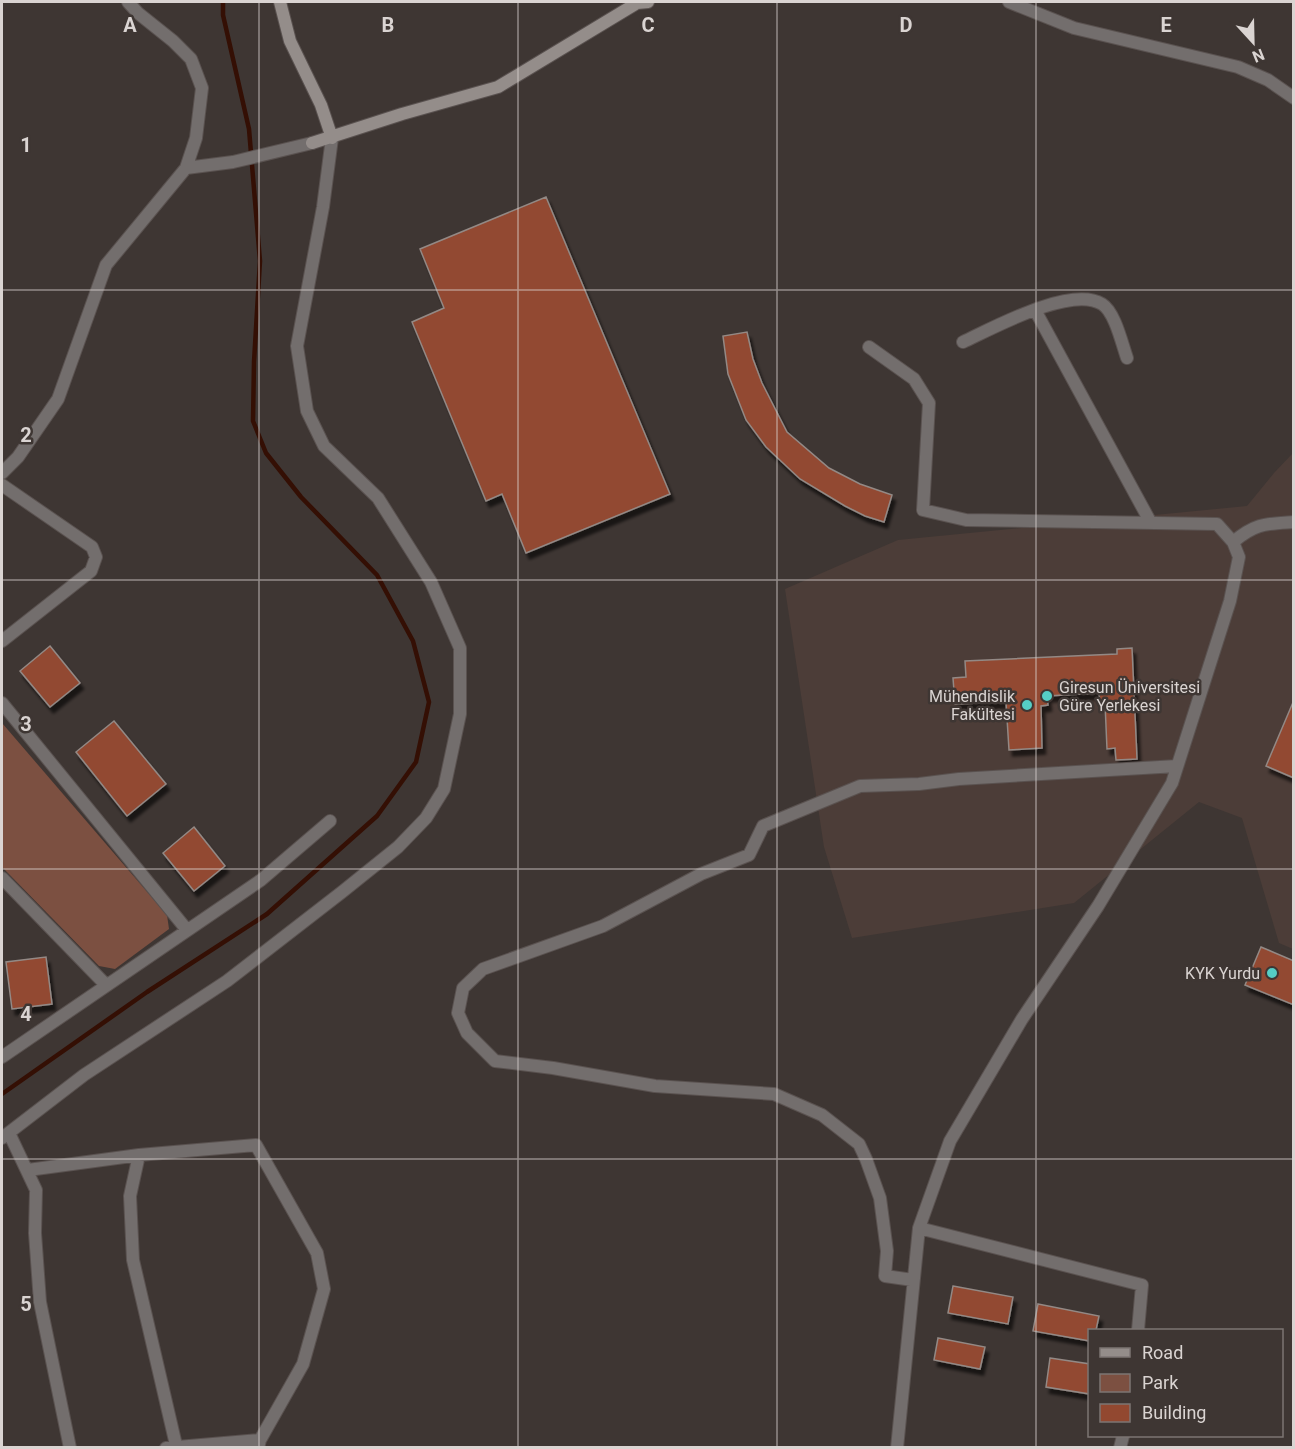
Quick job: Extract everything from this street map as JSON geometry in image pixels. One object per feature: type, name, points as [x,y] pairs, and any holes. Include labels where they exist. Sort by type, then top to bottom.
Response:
[{"type":"street","points":[[2,473],[18,457],[58,399],[106,265],[186,168],[196,138],[202,88],[191,59],[128,2]]},
{"type":"street","points":[[70,1448],[40,1302],[35,1233],[36,1190],[28,1170],[5,1136],[84,1075],[227,981],[398,847],[426,818],[444,789],[460,714],[460,648],[431,582],[378,498],[324,447],[307,411],[297,346],[323,207],[332,138],[321,105],[290,41],[279,2]]},
{"type":"street","points":[[186,168],[234,162],[332,138],[402,114],[498,87],[637,3],[648,2]]},
{"type":"street","points":[[1009,2],[1074,28],[1238,67],[1268,80],[1293,98]]},
{"type":"street","points":[[963,342],[1055,302],[1083,298],[1103,304],[1114,321],[1127,358]]},
{"type":"street","points":[[1035,310],[1151,523]]},
{"type":"street","points":[[869,347],[914,379],[929,403],[923,510],[966,520],[1217,524],[1233,542],[1239,557],[1230,601],[1172,783],[1098,906],[1022,1019],[950,1141],[919,1228],[897,1448]]},
{"type":"street","points":[[2,485],[92,547],[96,557],[91,572],[2,641]]},
{"type":"street","points":[[1233,542],[1248,530],[1260,525],[1293,522]]},
{"type":"street","points":[[2,703],[187,930]]},
{"type":"street","points":[[914,1280],[885,1276],[887,1251],[880,1197],[866,1159],[859,1144],[822,1114],[774,1094],[655,1086],[553,1068],[495,1061],[467,1033],[458,1013],[463,988],[483,969],[603,926],[701,874],[749,855],[763,826],[861,786],[1178,766]]},
{"type":"street","points":[[2,1057],[261,880],[330,821]]},
{"type":"street","points":[[2,878],[106,985]]},
{"type":"street","points":[[28,1170],[140,1155],[256,1145],[317,1253],[324,1289],[303,1364],[259,1444],[171,1446],[133,1260],[129,1196],[140,1155]]},
{"type":"street","points":[[919,1228],[1142,1285],[1138,1329]]},
{"type":"shaded area","name":"Giresun Üniversitesi Güre Yerlekesi","points":[[1293,453],[1293,949],[1279,943],[1242,818],[1199,802],[1074,903],[852,938],[824,847],[785,589],[898,540],[1247,506]]},
{"type":"green space","points":[[2,723],[167,915],[169,929],[115,969],[99,966],[2,867]]},
{"type":"building","points":[[546,197],[670,494],[526,553],[502,494],[486,501],[412,322],[444,308],[420,249]]},
{"type":"building","points":[[747,332],[753,359],[762,383],[787,432],[829,468],[860,484],[892,495],[884,522],[845,506],[800,479],[766,447],[746,420],[728,374],[723,336]]},
{"type":"building","points":[[50,646],[80,683],[50,707],[20,671]]},
{"type":"building","name":"Mühendislik Fakültesi","points":[[1132,648],[1137,759],[1116,760],[1115,748],[1107,749],[1105,703],[1100,704],[1099,693],[1047,696],[1048,705],[1041,706],[1042,748],[1009,750],[1006,702],[955,704],[953,678],[966,677],[965,661],[1117,654],[1117,649]]},
{"type":"building","points":[[1294,700],[1294,778],[1266,766]]},
{"type":"building","points":[[114,721],[166,784],[127,816],[76,752]]},
{"type":"building","points":[[194,827],[225,866],[194,891],[163,853]]},
{"type":"building","name":"KYK Yurdu","points":[[1261,947],[1294,961],[1294,1005],[1245,985]]},
{"type":"building","points":[[46,957],[52,1004],[12,1009],[6,962]]},
{"type":"building","points":[[953,1286],[1013,1297],[1008,1324],[948,1313]]},
{"type":"building","points":[[1038,1304],[1099,1316],[1096,1329],[1088,1329],[1088,1341],[1033,1331]]},
{"type":"building","points":[[938,1338],[985,1347],[980,1369],[934,1360]]},
{"type":"building","points":[[1050,1358],[1088,1364],[1088,1394],[1046,1387]]},
{"type":"waterway","points":[[2,1094],[147,992],[267,914],[377,816],[416,762],[429,702],[413,641],[377,575],[301,497],[266,453],[253,421],[260,261],[249,129],[223,15],[223,2]]},
{"type":"place","name":"Giresun Üniversitesi Güre Yerlekesi","points":[[1047,696]]},
{"type":"place","name":"Mühendislik Fakültesi","points":[[1027,705]]},
{"type":"place","name":"KYK Yurdu","points":[[1272,973]]}]
